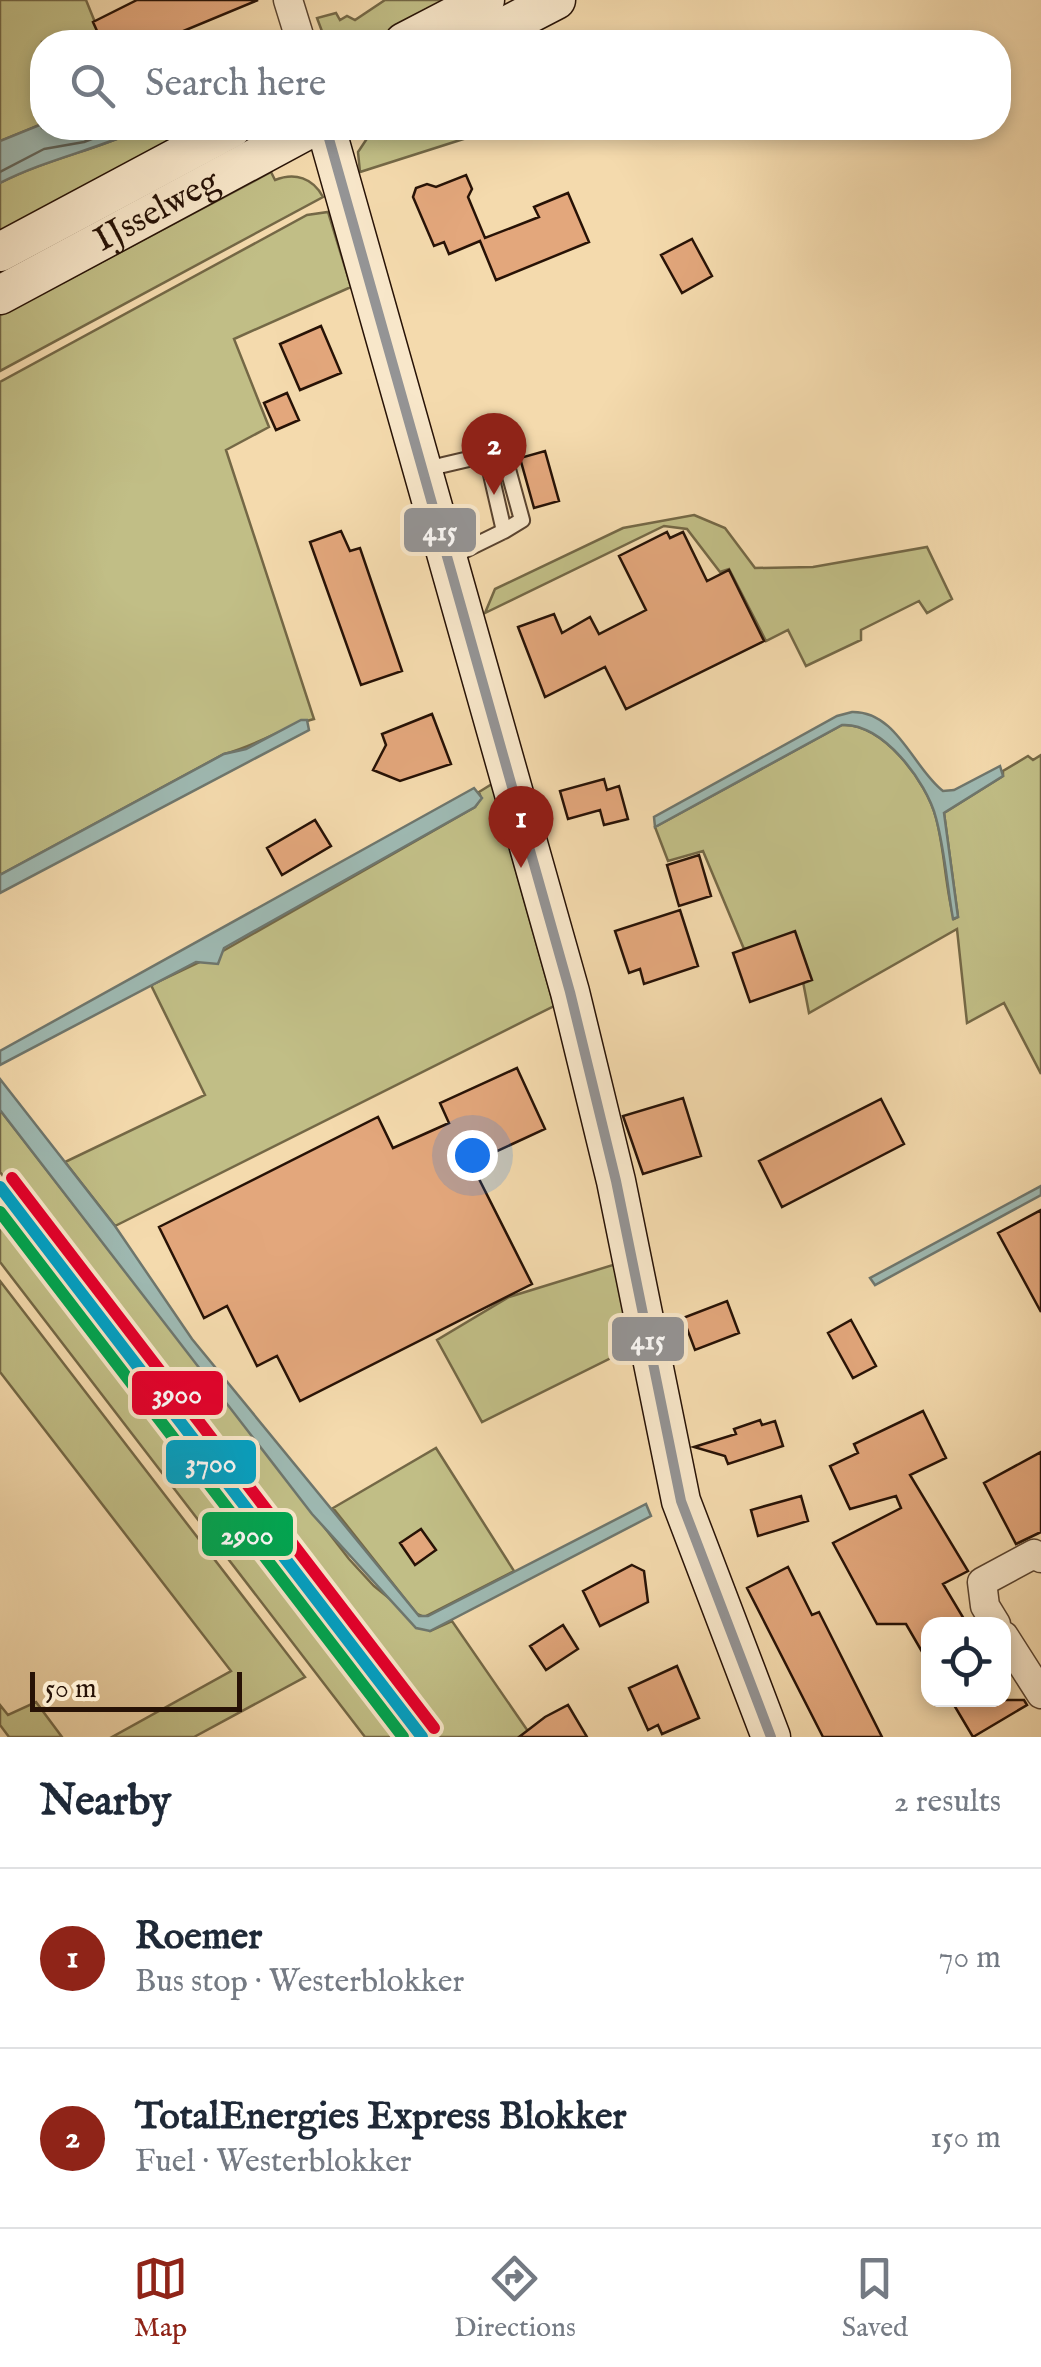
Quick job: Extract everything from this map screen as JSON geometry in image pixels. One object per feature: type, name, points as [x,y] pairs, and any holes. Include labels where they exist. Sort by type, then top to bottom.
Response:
[{"type":"street","points":[[288,0],[297,30]]},
{"type":"street","points":[[427,30],[484,0]]},
{"type":"street","points":[[498,30],[556,0]]},
{"type":"street","name":"IJsselweg","points":[[0,252],[210,140]]},
{"type":"street","name":"IJsselweg","points":[[0,295],[289,140]]},
{"type":"street","points":[[330,140],[426,470],[575,1011],[616,1181],[681,1501],[771,1737]]},
{"type":"street","points":[[992,1617],[985,1606],[982,1582],[1034,1554],[1041,1558]]},
{"type":"street","points":[[1011,1647],[1041,1694]]},
{"type":"lane","points":[[426,470],[499,449],[505,454],[522,514],[520,524],[450,557]]},
{"type":"shaded area","points":[[0,0],[86,0],[98,30],[30,30],[30,129],[0,141]]},
{"type":"shaded area","points":[[385,0],[459,0],[402,30],[322,30],[317,18],[336,13],[340,20],[347,16],[355,20]]},
{"type":"shaded area","points":[[195,140],[0,244],[0,183],[107,142]]},
{"type":"shaded area","points":[[366,140],[460,140],[360,172],[358,152]]},
{"type":"shaded area","points":[[271,172],[275,180],[303,178],[323,197],[0,371],[0,305],[64,282]]},
{"type":"shaded area","points":[[328,212],[351,287],[234,339],[269,427],[226,450],[314,719],[224,754],[0,875],[0,382],[307,215]]},
{"type":"shaded area","points":[[694,515],[725,528],[755,568],[813,567],[927,547],[952,599],[927,613],[919,601],[861,630],[861,640],[806,666],[788,630],[766,641],[729,569],[720,572],[687,529],[664,526],[485,613],[495,589],[623,528]]},
{"type":"shaded area","points":[[842,725],[872,733],[887,744],[923,788],[939,831],[954,919],[958,917],[944,813],[1028,756],[1033,760],[1041,755],[1041,1074],[1004,1003],[967,1023],[957,929],[809,1013],[795,940],[744,949],[703,851],[668,861],[655,827]]},
{"type":"shaded area","points":[[492,784],[554,1006],[115,1226],[65,1162],[205,1095],[151,985],[223,951],[475,807],[481,798],[479,792]]},
{"type":"shaded area","points":[[0,1110],[349,1559],[374,1586],[430,1631],[452,1621],[532,1737],[437,1737],[0,1172]]},
{"type":"shaded area","points":[[0,1222],[397,1737],[365,1737],[0,1262]]},
{"type":"shaded area","points":[[616,1264],[635,1346],[482,1422],[437,1340],[509,1297]]},
{"type":"shaded area","points":[[0,1281],[305,1677],[194,1737],[112,1737],[231,1671],[0,1372]]},
{"type":"shaded area","points":[[436,1448],[514,1571],[424,1617],[417,1614],[333,1508]]},
{"type":"shaded area","points":[[36,1702],[62,1737],[9,1737],[0,1725],[0,1705],[8,1715]]},
{"type":"water","points":[[30,129],[30,140],[112,140],[0,183],[0,141]]},
{"type":"water","points":[[852,712],[868,714],[893,730],[943,791],[954,790],[1000,766],[1003,776],[944,813],[958,917],[953,919],[939,830],[923,788],[887,744],[857,727],[842,725],[655,827],[654,817],[837,716]]},
{"type":"water","points":[[307,720],[309,730],[0,893],[0,875],[224,754],[246,749]]},
{"type":"water","points":[[474,788],[482,798],[475,807],[224,948],[218,964],[196,962],[0,1065],[0,1051]]},
{"type":"water","points":[[0,1079],[115,1226],[192,1339],[419,1616],[428,1616],[646,1504],[651,1516],[430,1631],[416,1628],[312,1514],[0,1110]]},
{"type":"water","points":[[1041,1186],[1041,1195],[875,1285],[870,1278]]},
{"type":"building","points":[[137,0],[258,0],[186,30],[97,30],[93,22]]},
{"type":"building","points":[[466,175],[472,189],[468,197],[485,238],[539,217],[534,207],[568,193],[589,242],[496,280],[480,241],[449,254],[444,242],[434,246],[413,197],[416,188],[427,184],[436,187]]},
{"type":"building","points":[[692,239],[712,276],[682,293],[661,255]]},
{"type":"building","points":[[321,326],[341,373],[300,390],[280,344]]},
{"type":"building","points":[[287,393],[299,420],[276,430],[264,403]]},
{"type":"building","points":[[545,451],[559,501],[534,508],[520,458]]},
{"type":"building","points":[[341,531],[350,551],[360,548],[402,671],[361,685],[310,542]]},
{"type":"building","points":[[667,532],[670,538],[683,532],[707,581],[729,570],[764,641],[626,709],[605,667],[545,697],[518,627],[554,614],[562,633],[590,617],[599,634],[646,610],[619,556]]},
{"type":"building","points":[[432,714],[451,764],[400,781],[373,770],[386,745],[382,734]]},
{"type":"building","points":[[604,779],[607,790],[619,786],[628,819],[604,825],[600,810],[568,819],[560,791]]},
{"type":"building","points":[[315,820],[331,846],[282,875],[267,848]]},
{"type":"building","points":[[699,855],[711,896],[679,906],[667,865]]},
{"type":"building","points":[[680,910],[698,966],[644,984],[640,969],[629,973],[615,931]]},
{"type":"building","points":[[795,931],[812,980],[750,1002],[733,953]]},
{"type":"building","points":[[517,1068],[545,1129],[471,1163],[532,1284],[300,1401],[277,1356],[257,1366],[227,1306],[204,1318],[159,1227],[378,1117],[393,1148],[449,1123],[440,1103]]},
{"type":"building","points":[[683,1098],[701,1156],[643,1174],[623,1116]]},
{"type":"building","points":[[881,1099],[904,1144],[782,1207],[759,1161]]},
{"type":"building","points":[[1041,1210],[1041,1312],[998,1233]]},
{"type":"building","points":[[727,1301],[739,1333],[695,1350],[683,1318]]},
{"type":"building","points":[[851,1320],[876,1366],[853,1378],[828,1333]]},
{"type":"building","points":[[923,1411],[946,1458],[910,1475],[968,1571],[943,1584],[963,1617],[921,1617],[921,1650],[906,1624],[877,1624],[833,1543],[901,1508],[896,1496],[850,1509],[830,1466],[858,1453],[854,1444]]},
{"type":"building","points":[[760,1420],[762,1425],[775,1421],[783,1446],[728,1464],[725,1456],[694,1447],[736,1434],[734,1429]]},
{"type":"building","points":[[1041,1452],[1041,1532],[1016,1544],[984,1483]]},
{"type":"building","points":[[801,1496],[808,1521],[758,1536],[751,1510]]},
{"type":"building","points":[[421,1529],[436,1550],[415,1565],[400,1543]]},
{"type":"building","points":[[632,1565],[644,1571],[648,1602],[600,1626],[583,1591]]},
{"type":"building","points":[[788,1567],[812,1615],[819,1612],[882,1737],[823,1737],[747,1588]]},
{"type":"building","points":[[563,1625],[578,1649],[546,1670],[530,1646]]},
{"type":"building","points":[[677,1666],[699,1718],[662,1734],[658,1725],[648,1730],[629,1688]]},
{"type":"building","points":[[1011,1700],[1024,1700],[1027,1705],[973,1737],[955,1707],[1011,1707]]},
{"type":"building","points":[[568,1705],[587,1737],[519,1737],[545,1717]]},
{"type":"transit line","name":"415","points":[[329,140],[570,992],[616,1181],[681,1501],[771,1737]]},
{"type":"transit line","name":"3900","points":[[12,1178],[434,1728]]},
{"type":"transit line","name":"3700","points":[[0,1187],[422,1737]]},
{"type":"transit line","name":"2900","points":[[0,1212],[403,1737]]},
{"type":"place","name":"TotalEnergies Express Blokker","points":[[494,495]]},
{"type":"place","name":"Roemer","points":[[521,868]]}]
